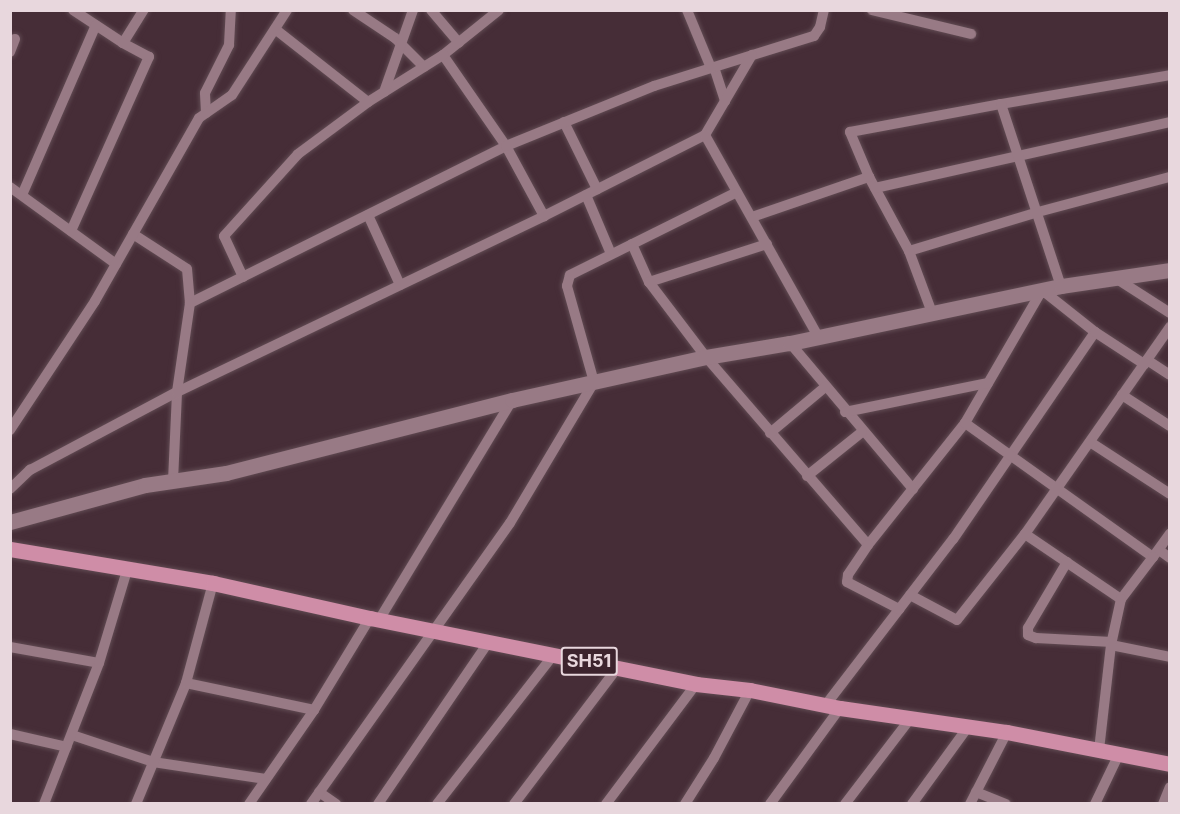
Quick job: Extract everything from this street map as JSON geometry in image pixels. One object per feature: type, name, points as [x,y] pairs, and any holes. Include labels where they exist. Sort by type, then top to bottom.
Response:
[{"type":"main road","name":"SH51","points":[[10,549],[213,583],[375,619],[696,684],[750,690],[832,707],[1007,732],[1170,764]]},
{"type":"street","points":[[70,231],[149,57],[73,10]]},
{"type":"street","points":[[123,43],[144,10]]},
{"type":"street","points":[[206,113],[205,93],[229,45],[231,10]]},
{"type":"street","points":[[10,430],[95,301],[199,118],[232,95],[287,10]]},
{"type":"street","points":[[353,10],[401,44],[424,67]]},
{"type":"street","points":[[384,92],[413,10]]},
{"type":"street","points":[[431,10],[459,43]]},
{"type":"street","points":[[243,278],[224,236],[298,153],[368,102],[443,55],[499,10]]},
{"type":"street","points":[[687,10],[725,101]]},
{"type":"street","points":[[190,303],[506,146],[654,86],[814,36],[820,27],[824,10]]},
{"type":"street","points":[[872,10],[971,34]]},
{"type":"street","points":[[22,195],[96,25]]},
{"type":"street","points":[[275,29],[368,102]]},
{"type":"street","points":[[10,52],[15,39]]},
{"type":"street","points":[[443,55],[506,146],[544,216]]},
{"type":"street","points":[[10,489],[30,470],[177,392],[544,216],[705,135],[752,55]]},
{"type":"street","points":[[932,314],[909,251],[869,177],[850,132],[1170,75]]},
{"type":"street","points":[[1001,104],[1061,286]]},
{"type":"street","points":[[564,122],[597,189]]},
{"type":"street","points":[[875,188],[1170,122]]},
{"type":"street","points":[[705,135],[818,336]]},
{"type":"street","points":[[752,217],[869,177]]},
{"type":"street","points":[[909,251],[1038,212],[1170,177]]},
{"type":"street","points":[[10,187],[116,264]]},
{"type":"street","points":[[311,804],[510,523],[594,382],[567,282],[573,273],[737,192]]},
{"type":"street","points":[[586,195],[611,254]]},
{"type":"street","points":[[368,215],[400,285]]},
{"type":"street","points":[[134,234],[187,269],[190,303],[177,392],[173,481]]},
{"type":"street","points":[[632,244],[649,282],[706,357],[868,545]]},
{"type":"street","points":[[649,282],[767,244]]},
{"type":"street","points":[[10,522],[145,485],[226,473],[512,400],[706,357],[790,343],[1061,286],[1170,270]]},
{"type":"street","points":[[1117,279],[1170,313]]},
{"type":"street","points":[[1042,290],[1095,332],[1170,375]]},
{"type":"street","points":[[899,609],[847,582],[848,575],[868,545],[965,423],[1042,290]]},
{"type":"street","points":[[910,595],[957,620],[1025,534],[1170,327]]},
{"type":"street","points":[[770,804],[832,707],[899,609],[1011,454],[1095,332]]},
{"type":"street","points":[[790,343],[862,432],[913,489]]},
{"type":"street","points":[[845,411],[988,384]]},
{"type":"street","points":[[770,433],[825,387]]},
{"type":"street","points":[[1122,395],[1170,426]]},
{"type":"street","points":[[249,804],[375,619],[512,400]]},
{"type":"street","points":[[965,423],[1156,553],[1170,558]]},
{"type":"street","points":[[807,476],[862,432]]},
{"type":"street","points":[[1090,442],[1170,494]]},
{"type":"street","points":[[1025,534],[1121,599]]},
{"type":"street","points":[[1099,750],[1111,643],[1121,599],[1170,534]]},
{"type":"street","points":[[1067,562],[1028,628],[1028,634],[1036,638],[1111,643],[1170,657]]},
{"type":"street","points":[[44,804],[99,663],[127,570]]},
{"type":"street","points":[[136,804],[186,683],[213,583]]},
{"type":"street","points":[[378,804],[489,641]]},
{"type":"street","points":[[10,647],[99,663]]},
{"type":"street","points":[[437,804],[554,654]]},
{"type":"street","points":[[514,804],[618,667]]},
{"type":"street","points":[[186,683],[314,710]]},
{"type":"street","points":[[606,804],[696,684]]},
{"type":"street","points":[[685,804],[714,758],[750,690]]},
{"type":"street","points":[[845,804],[910,719]]},
{"type":"street","points":[[912,804],[968,727]]},
{"type":"street","points":[[970,804],[1007,732]]},
{"type":"street","points":[[10,734],[67,747]]},
{"type":"street","points":[[72,735],[153,762],[266,779]]},
{"type":"street","points":[[1095,804],[1119,754]]},
{"type":"street","points":[[1163,804],[1170,787]]},
{"type":"street","points":[[319,792],[336,804]]},
{"type":"street","points":[[976,792],[1006,804]]}]
